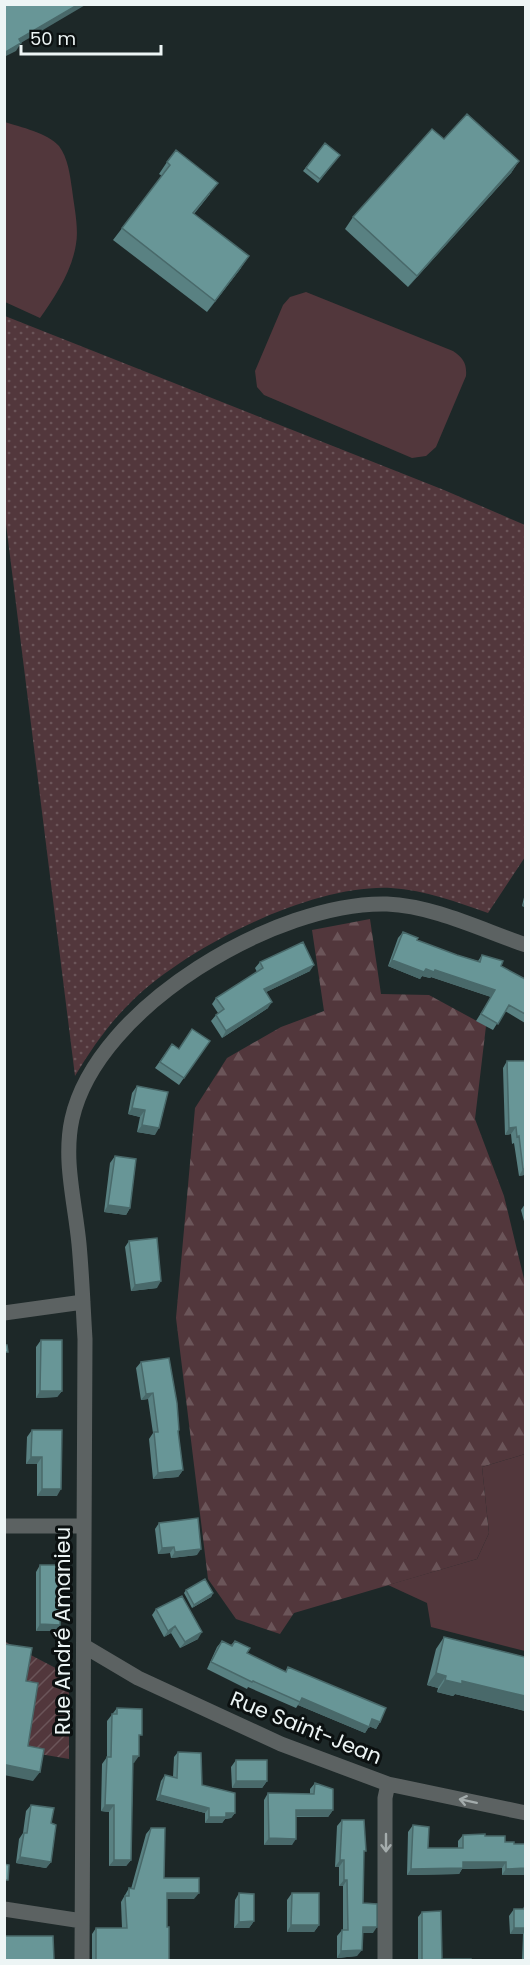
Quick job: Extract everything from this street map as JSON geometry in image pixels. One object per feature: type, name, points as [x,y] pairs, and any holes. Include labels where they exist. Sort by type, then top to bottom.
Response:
[{"type":"street","name":"Rue André Amanieu","points":[[82,1960],[85,1339],[68,1141],[73,1115],[89,1076],[108,1046],[134,1016],[187,976],[231,949],[271,930],[311,915],[337,909],[386,904],[412,906],[525,945]]},
{"type":"street","points":[[4,1313],[83,1302]]},
{"type":"street","points":[[4,1526],[84,1526]]},
{"type":"street","name":"Rue Saint-Jean","points":[[84,1646],[138,1678],[271,1739],[393,1785],[525,1813]]},
{"type":"street","points":[[385,1960],[385,1798],[393,1785]]},
{"type":"street","points":[[4,1909],[82,1921]]},
{"type":"green space","points":[[5,122],[34,131],[54,141],[67,161],[69,172],[77,224],[76,244],[67,274],[40,318],[5,302]]},
{"type":"green space","points":[[306,292],[453,351],[462,359],[466,368],[466,376],[436,447],[426,456],[412,458],[264,395],[257,387],[255,371],[283,305],[290,297]]},
{"type":"green space","points":[[5,316],[444,490],[525,525],[525,857],[488,913],[429,894],[391,888],[360,889],[325,896],[289,907],[218,940],[157,980],[116,1018],[94,1046],[75,1076],[5,516]]},
{"type":"green space","points":[[370,919],[381,994],[429,995],[486,1026],[475,1119],[504,1196],[525,1283],[525,1454],[482,1467],[489,1533],[477,1559],[294,1613],[280,1634],[236,1619],[208,1579],[176,1318],[195,1108],[227,1058],[281,1027],[324,1011],[312,930]]},
{"type":"green space","points":[[525,1454],[525,1651],[431,1627],[427,1603],[388,1585],[477,1559],[489,1533],[482,1467]]},
{"type":"green space","points":[[4,1641],[69,1675],[69,1759],[5,1748]]},
{"type":"building","points":[[4,4],[79,4],[19,39],[21,43],[4,53]]},
{"type":"building","points":[[467,114],[519,161],[417,276],[353,217],[432,129],[444,139]]},
{"type":"building","points":[[325,143],[340,155],[320,179],[306,168]]},
{"type":"building","points":[[176,150],[218,183],[193,213],[249,256],[215,301],[122,228],[170,165],[167,162]]},
{"type":"building","points":[[403,932],[418,938],[417,940],[480,962],[482,955],[503,961],[501,966],[525,979],[525,1014],[509,1005],[498,1024],[481,1014],[495,990],[435,970],[434,972],[426,969],[424,972],[392,960]]},
{"type":"building","points":[[303,942],[314,965],[264,989],[272,1002],[226,1031],[216,1015],[224,1009],[216,998],[263,968],[260,962]]},
{"type":"building","points":[[192,1029],[210,1041],[184,1078],[160,1062],[172,1044],[179,1049]]},
{"type":"building","points":[[507,1061],[525,1061],[525,1169],[523,1169],[516,1127],[509,1128]]},
{"type":"building","points":[[137,1086],[168,1092],[159,1128],[142,1125],[145,1110],[132,1108]]},
{"type":"building","points":[[115,1156],[136,1159],[130,1208],[108,1205]]},
{"type":"building","points":[[157,1238],[161,1281],[135,1285],[129,1241]]},
{"type":"building","points":[[41,1340],[62,1340],[62,1391],[40,1391]]},
{"type":"building","points":[[4,1345],[7,1345],[8,1352],[4,1352]]},
{"type":"building","points":[[169,1358],[177,1403],[183,1470],[158,1473],[154,1432],[158,1432],[153,1393],[146,1394],[141,1362]]},
{"type":"building","points":[[32,1430],[62,1430],[61,1489],[42,1489],[42,1457],[31,1457]]},
{"type":"building","points":[[198,1518],[201,1549],[175,1552],[174,1547],[162,1548],[159,1523]]},
{"type":"building","points":[[40,1565],[60,1565],[62,1615],[60,1615],[60,1625],[40,1624]]},
{"type":"building","points":[[205,1579],[213,1593],[194,1605],[186,1590]]},
{"type":"building","points":[[182,1596],[202,1632],[185,1642],[175,1626],[168,1631],[156,1609]]},
{"type":"building","points":[[444,1637],[525,1657],[525,1696],[462,1681],[462,1684],[445,1680],[446,1676],[436,1673]]},
{"type":"building","points":[[222,1641],[232,1646],[235,1641],[250,1648],[247,1653],[286,1672],[288,1667],[386,1708],[380,1722],[372,1719],[369,1727],[302,1698],[300,1702],[211,1662]]},
{"type":"building","points":[[4,1644],[32,1648],[26,1681],[38,1683],[28,1746],[44,1749],[40,1772],[6,1765],[4,1774]]},
{"type":"building","points":[[117,1708],[142,1709],[139,1756],[133,1756],[131,1860],[114,1860],[114,1805],[105,1805],[107,1757],[111,1757],[112,1714],[117,1714]]},
{"type":"building","points":[[178,1752],[201,1753],[202,1785],[235,1793],[235,1813],[226,1813],[226,1817],[209,1817],[209,1808],[160,1795],[165,1775],[177,1778]]},
{"type":"building","points":[[236,1760],[267,1760],[267,1781],[236,1781]]},
{"type":"building","points":[[315,1783],[333,1789],[333,1810],[296,1810],[296,1839],[269,1838],[268,1793],[314,1794]]},
{"type":"building","points":[[31,1805],[54,1808],[51,1823],[56,1825],[51,1862],[20,1857],[24,1833],[27,1833]]},
{"type":"building","points":[[342,1820],[364,1820],[366,1851],[364,1851],[363,1903],[377,1904],[377,1927],[363,1927],[362,1950],[341,1951],[342,1930],[348,1930],[347,1880],[344,1880],[344,1860],[340,1860]]},
{"type":"building","points":[[413,1825],[429,1827],[428,1848],[463,1848],[463,1835],[505,1836],[505,1842],[525,1844],[525,1868],[506,1869],[506,1862],[463,1862],[463,1868],[411,1869]]},
{"type":"building","points":[[151,1828],[165,1828],[164,1878],[199,1878],[199,1893],[167,1893],[169,1960],[96,1960],[96,1928],[127,1928],[125,1896],[129,1896],[129,1888],[134,1889]]},
{"type":"building","points":[[4,1864],[9,1865],[8,1880],[4,1880]]},
{"type":"building","points":[[239,1893],[254,1894],[254,1921],[239,1922]]},
{"type":"building","points":[[292,1893],[319,1893],[319,1925],[291,1925]]},
{"type":"building","points":[[514,1909],[525,1909],[525,1928],[514,1928]]},
{"type":"building","points":[[441,1911],[442,1959],[471,1960],[422,1960],[422,1912]]},
{"type":"building","points":[[4,1936],[53,1936],[54,1960],[4,1960]]}]
